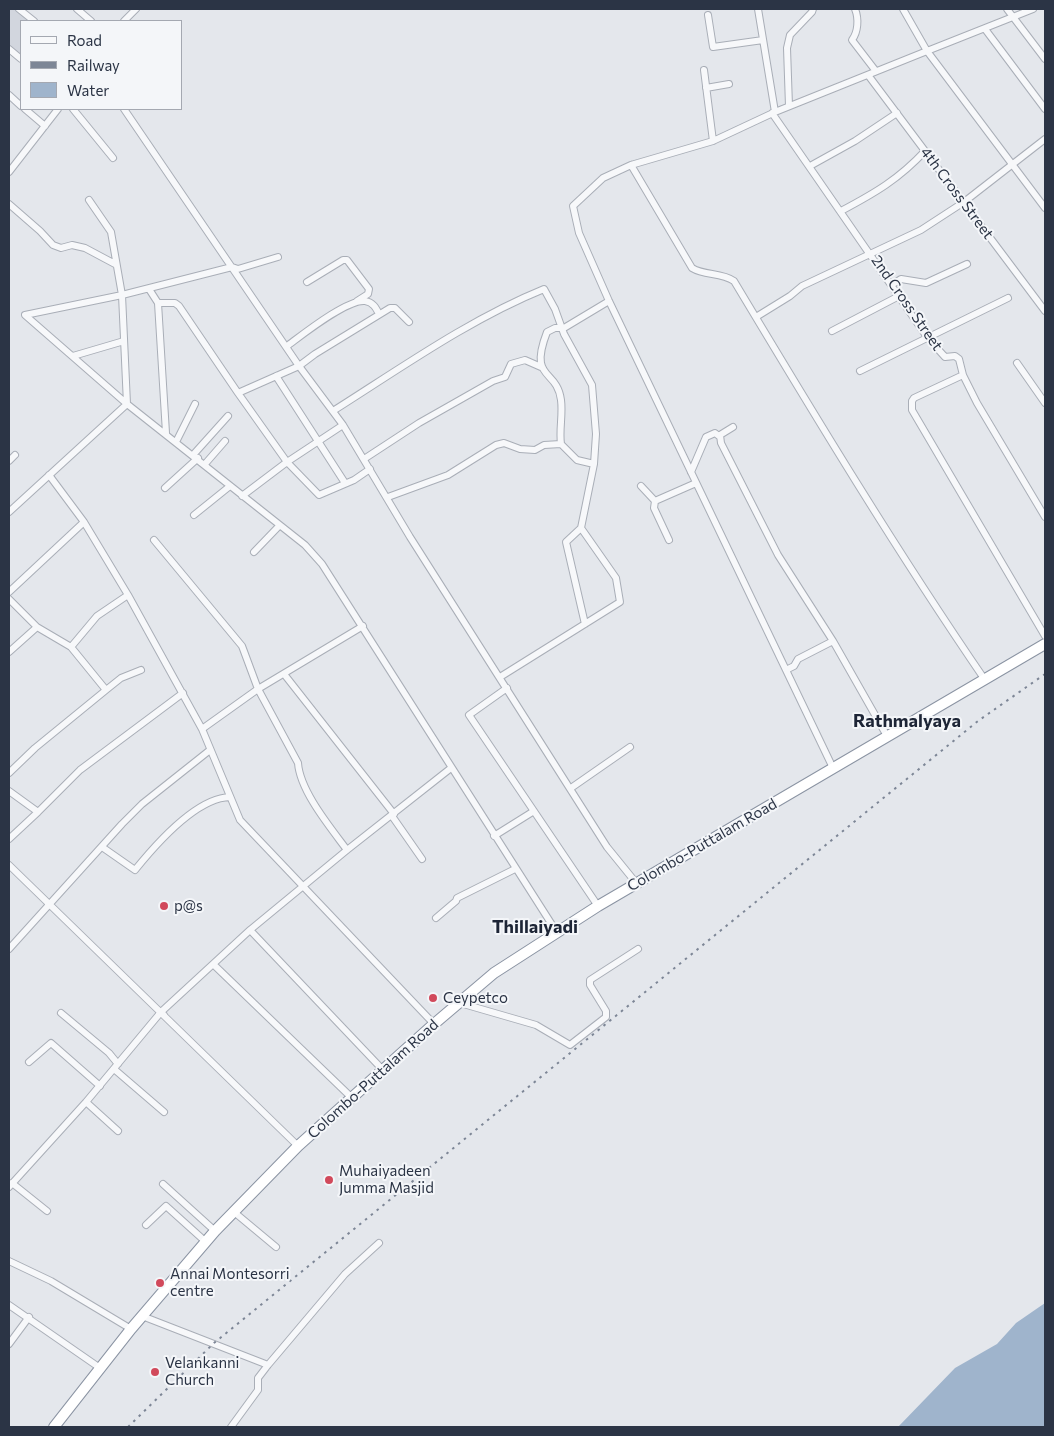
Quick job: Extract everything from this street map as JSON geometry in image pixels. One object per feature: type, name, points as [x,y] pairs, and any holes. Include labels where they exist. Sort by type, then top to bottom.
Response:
[{"type":"highway","name":"Colombo-Puttalam Road","points":[[54,1427],[131,1329],[215,1231],[298,1146],[382,1069],[494,973],[556,931],[1045,644]]},
{"type":"street","points":[[18,9],[33,20]]},
{"type":"street","points":[[77,9],[91,20]]},
{"type":"street","points":[[125,20],[136,9]]},
{"type":"street","points":[[758,9],[774,112]]},
{"type":"street","points":[[789,106],[787,48],[790,35],[813,9]]},
{"type":"street","points":[[854,9],[857,14],[857,33],[852,40],[875,70]]},
{"type":"street","points":[[903,9],[927,51],[1045,208]]},
{"type":"street","points":[[1006,9],[1045,59]]},
{"type":"street","points":[[833,768],[609,301],[579,233],[573,206],[603,178],[631,165],[713,142],[774,112],[868,75],[875,70],[985,29],[1032,9]]},
{"type":"street","points":[[708,15],[713,47],[763,40]]},
{"type":"street","points":[[985,29],[1045,109]]},
{"type":"street","points":[[9,49],[20,58]]},
{"type":"street","points":[[704,70],[713,142]]},
{"type":"street","name":"4th Cross Street","points":[[868,75],[1045,311]]},
{"type":"street","points":[[706,88],[730,84]]},
{"type":"street","points":[[9,95],[20,105]]},
{"type":"street","points":[[26,110],[45,126]]},
{"type":"street","points":[[9,172],[57,110]]},
{"type":"street","points":[[74,110],[113,158]]},
{"type":"street","points":[[125,110],[299,366],[343,425],[388,497],[410,537],[607,847],[637,884]]},
{"type":"street","name":"2nd Cross Street","points":[[774,112],[893,284],[927,337],[945,357],[957,357],[963,375],[977,403],[1045,517]]},
{"type":"street","points":[[810,166],[855,141],[897,113]]},
{"type":"street","points":[[756,317],[790,296],[802,286],[922,230],[964,202],[1045,139]]},
{"type":"street","points":[[842,211],[886,187],[902,175],[925,151]]},
{"type":"street","points":[[631,165],[692,268],[697,271],[727,276],[734,281],[869,506],[985,680]]},
{"type":"street","points":[[9,512],[126,404],[122,295],[115,264],[111,232],[89,200]]},
{"type":"street","points":[[9,204],[40,230],[53,245],[61,248],[72,245],[85,248],[115,264]]},
{"type":"street","points":[[278,257],[238,269],[232,267],[149,289],[25,315],[126,404],[166,433],[279,526],[305,545],[322,564],[556,931]]},
{"type":"street","points":[[287,346],[323,320],[368,294],[369,289],[347,260],[343,260],[307,282]]},
{"type":"street","points":[[893,284],[901,279],[926,283],[967,264]]},
{"type":"street","points":[[149,289],[158,303],[166,433]]},
{"type":"street","points":[[333,411],[436,347],[517,300],[544,289],[564,328],[564,334],[592,385],[596,434],[594,464],[581,528],[566,542],[585,624]]},
{"type":"street","points":[[832,331],[901,296]]},
{"type":"street","points":[[860,372],[1008,298]]},
{"type":"street","points":[[354,303],[364,301],[372,303],[379,314]]},
{"type":"street","points":[[541,366],[542,347],[547,332],[555,328],[564,328],[609,301]]},
{"type":"street","points":[[158,303],[175,303],[179,306],[287,462],[320,495],[370,469]]},
{"type":"street","points":[[238,393],[299,366],[390,308],[395,308],[409,322]]},
{"type":"street","points":[[73,356],[124,341]]},
{"type":"street","points":[[364,459],[419,423],[493,381],[505,377],[511,364],[525,360],[541,366],[559,391],[561,401],[561,444],[577,460],[594,464]]},
{"type":"street","points":[[1018,363],[1045,403]]},
{"type":"street","points":[[963,375],[914,398],[912,410],[1045,636]]},
{"type":"street","points":[[276,376],[344,483]]},
{"type":"street","points":[[176,442],[195,404]]},
{"type":"street","points":[[165,488],[195,457],[228,416]]},
{"type":"street","points":[[242,496],[287,462],[343,425]]},
{"type":"street","points":[[720,437],[722,433],[733,427]]},
{"type":"street","points":[[691,472],[706,437],[715,433],[720,437],[778,554],[833,641],[888,736]]},
{"type":"street","points":[[204,464],[225,440]]},
{"type":"street","points":[[388,497],[448,475],[496,445],[504,444],[520,450],[535,450],[544,445],[561,444]]},
{"type":"street","points":[[9,461],[15,455]]},
{"type":"street","points":[[49,475],[84,522],[128,595],[183,693],[202,729],[240,820],[434,1024]]},
{"type":"street","points":[[655,501],[696,483]]},
{"type":"street","points":[[194,515],[230,486]]},
{"type":"street","points":[[641,486],[655,501]]},
{"type":"street","points":[[655,501],[654,508],[669,540]]},
{"type":"street","points":[[9,592],[84,522]]},
{"type":"street","points":[[254,552],[279,526]]},
{"type":"street","points":[[500,677],[620,602],[616,578],[581,528]]},
{"type":"street","points":[[154,540],[242,646],[258,689],[298,763],[299,774],[322,814],[347,850]]},
{"type":"street","points":[[71,647],[97,616],[128,595]]},
{"type":"street","points":[[9,599],[37,627],[71,647],[106,690]]},
{"type":"street","points":[[202,729],[258,689],[363,626]]},
{"type":"street","points":[[9,652],[37,627]]},
{"type":"street","points":[[786,670],[794,666],[798,659],[833,641]]},
{"type":"street","points":[[9,773],[121,678],[140,670]]},
{"type":"street","points":[[284,674],[393,815],[422,859]]},
{"type":"street","points":[[507,688],[469,714],[598,906]]},
{"type":"street","points":[[9,839],[80,770],[183,693]]},
{"type":"street","points":[[571,788],[630,747]]},
{"type":"street","points":[[9,949],[142,804],[210,750]]},
{"type":"street","points":[[47,1210],[11,1185],[100,1086],[161,1012],[250,930],[451,768]]},
{"type":"street","points":[[9,791],[38,812]]},
{"type":"street","points":[[102,846],[135,870],[160,842],[192,814],[217,798],[230,797]]},
{"type":"street","points":[[494,836],[534,811]]},
{"type":"street","points":[[9,865],[298,1146]]},
{"type":"street","points":[[436,918],[456,902],[457,898],[515,869]]},
{"type":"street","points":[[250,930],[382,1069]]},
{"type":"street","points":[[460,1003],[536,1024],[570,1045],[606,1018],[606,1011],[590,985],[590,980],[638,949]]},
{"type":"street","points":[[213,964],[352,1097]]},
{"type":"street","points":[[161,1012],[233,1083]]},
{"type":"street","points":[[61,1013],[109,1053],[116,1066],[164,1112]]},
{"type":"street","points":[[29,1062],[51,1043],[100,1086]]},
{"type":"street","points":[[86,1102],[118,1131]]},
{"type":"street","points":[[163,1184],[215,1231]]},
{"type":"street","points":[[146,1225],[166,1206],[206,1242]]},
{"type":"street","points":[[234,1212],[276,1247]]},
{"type":"street","points":[[230,1427],[258,1390],[258,1378],[268,1364],[344,1274],[379,1243]]},
{"type":"street","points":[[9,1261],[51,1281],[131,1329]]},
{"type":"street","points":[[9,1305],[29,1317],[100,1368]]},
{"type":"street","points":[[142,1316],[268,1364]]},
{"type":"street","points":[[9,1344],[29,1317]]},
{"type":"shaded area","points":[[9,9],[15,9],[29,20],[20,20],[20,56],[9,47]]},
{"type":"water","points":[[1045,1303],[1045,1427],[898,1427],[955,1368],[997,1344],[1016,1323]]},
{"type":"railway","points":[[128,1427],[214,1343],[978,721],[1045,674]]},
{"type":"place","name":"p@s","points":[[164,906]]},
{"type":"place","name":"Ceypetco","points":[[433,998]]},
{"type":"place","name":"Muhaiyadeen Jumma Masjid","points":[[329,1180]]},
{"type":"place","name":"Annai Montesorri centre","points":[[160,1283]]},
{"type":"place","name":"Velankanni Church","points":[[155,1372]]},
{"type":"district","name":"Rathmalyaya","points":[[907,721]]},
{"type":"district","name":"Thillaiyadi","points":[[535,927]]}]
